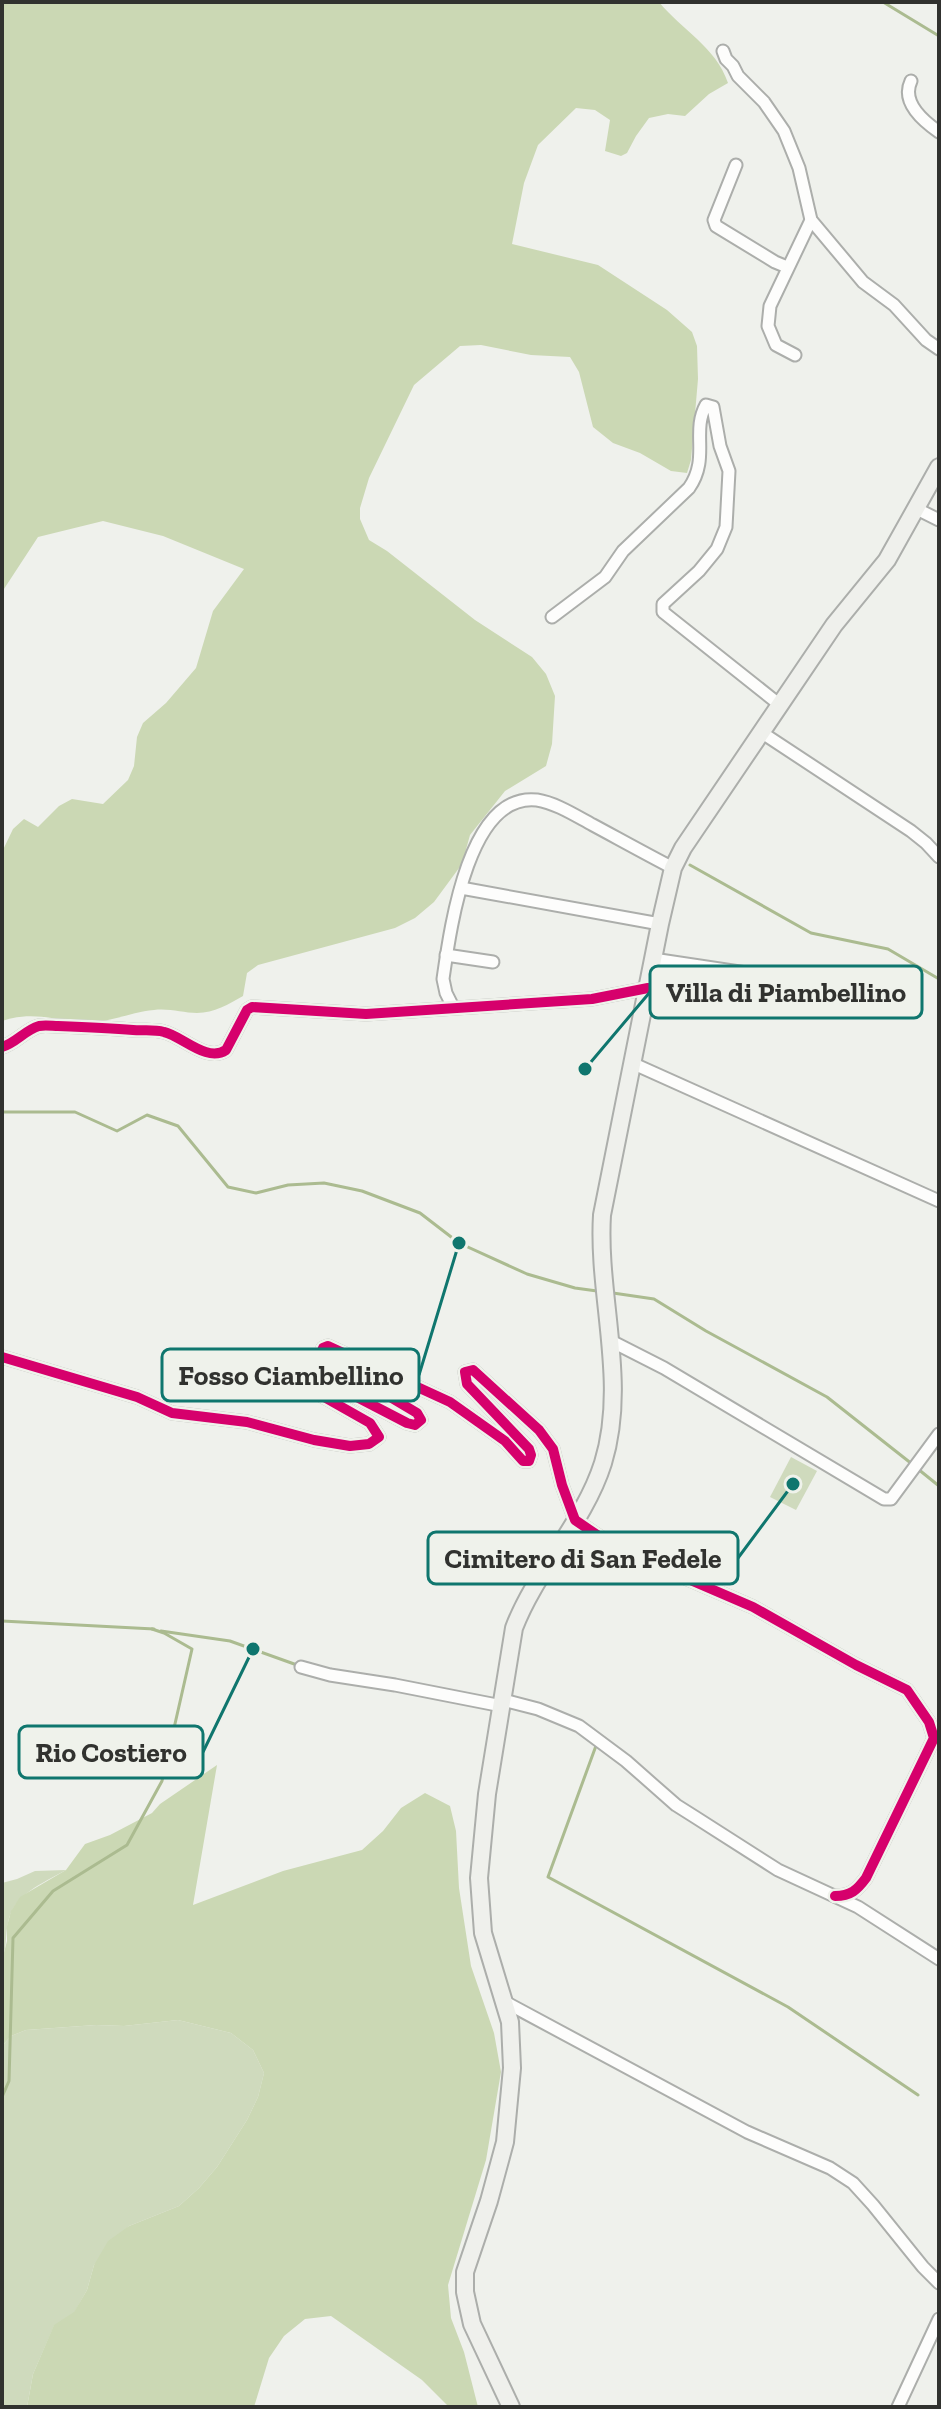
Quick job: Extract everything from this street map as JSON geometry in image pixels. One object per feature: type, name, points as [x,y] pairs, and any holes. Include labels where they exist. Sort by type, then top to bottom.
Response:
[{"type":"main road","points":[[511,2407],[472,2324],[465,2292],[465,2272],[505,2142],[512,2068],[510,2022],[483,1933],[479,1888],[483,1824],[514,1628],[524,1603],[595,1485],[608,1441],[613,1381],[604,1292],[602,1215],[660,924],[673,868],[683,848],[834,625],[887,560],[939,467]]},
{"type":"street","points":[[723,51],[738,76],[764,102],[784,131],[799,168],[811,220],[863,282],[894,305],[926,340],[939,349]]},
{"type":"street","points":[[911,81],[907,89],[911,104],[939,132]]},
{"type":"street","points":[[736,165],[714,220],[716,226],[787,267]]},
{"type":"street","points":[[795,355],[776,345],[767,319],[787,267],[811,220]]},
{"type":"street","points":[[552,617],[605,577],[623,551],[689,488],[700,464],[703,409],[706,405],[713,407],[720,446],[729,471],[726,527],[717,549],[699,571],[663,604],[663,612],[780,705]]},
{"type":"street","points":[[917,509],[939,520]]},
{"type":"street","points":[[761,732],[911,831],[939,857]]},
{"type":"street","points":[[453,1007],[443,979],[446,955],[473,849],[499,812],[517,800],[547,802],[673,868]]},
{"type":"street","points":[[461,888],[660,924]]},
{"type":"street","points":[[446,955],[493,962]]},
{"type":"street","points":[[653,959],[881,993]]},
{"type":"street","points":[[2,1047],[40,1026],[98,1027],[159,1031],[210,1053],[221,1054],[247,1010],[252,1007],[366,1014],[592,999],[648,988]]},
{"type":"street","points":[[634,1064],[939,1201]]},
{"type":"street","points":[[609,1340],[678,1376],[884,1499],[891,1499],[939,1434]]},
{"type":"street","points":[[2,1357],[137,1397],[172,1413],[247,1422],[350,1446],[369,1444],[379,1437],[370,1423],[317,1393],[318,1386],[324,1382],[407,1423],[415,1425],[421,1420],[417,1413],[323,1357],[323,1348],[328,1346],[450,1402],[505,1441],[523,1461],[529,1461],[529,1449],[467,1384],[465,1372],[473,1370],[539,1430],[553,1449],[575,1520],[609,1545],[753,1607],[907,1690],[929,1722],[934,1738],[866,1878],[855,1892],[835,1896]]},
{"type":"street","points":[[301,1667],[330,1675],[538,1709],[579,1726],[626,1761],[676,1805],[778,1870],[858,1907],[939,1959]]},
{"type":"street","points":[[505,2002],[747,2132],[830,2168],[853,2183],[939,2283]]},
{"type":"street","points":[[898,2407],[939,2319]]},
{"type":"green space","points":[[2,2],[659,2],[707,49],[723,70],[728,83],[709,94],[685,116],[668,114],[649,118],[627,153],[621,156],[605,151],[610,120],[595,110],[576,108],[538,145],[524,183],[512,244],[598,265],[667,310],[692,332],[697,346],[698,379],[691,460],[687,473],[671,471],[640,453],[613,443],[593,427],[579,372],[570,357],[531,355],[481,345],[460,346],[414,385],[369,478],[360,508],[360,519],[369,540],[475,620],[532,657],[546,674],[555,696],[552,744],[546,766],[505,791],[470,835],[462,864],[434,902],[415,918],[395,928],[258,965],[247,973],[243,996],[209,1011],[154,1010],[88,1022],[35,1016],[2,1021],[2,852],[13,829],[24,819],[38,827],[59,806],[72,799],[103,804],[128,780],[143,723],[166,703],[196,668],[213,611],[244,569],[163,536],[103,521],[38,537],[2,592]]},
{"type":"green space","points":[[791,1457],[817,1471],[796,1510],[770,1497]]},
{"type":"green space","points":[[217,1765],[193,1905],[283,1871],[362,1850],[383,1831],[401,1808],[425,1793],[450,1806],[456,1831],[459,1888],[471,1966],[494,2033],[501,2072],[486,2160],[448,2285],[451,2318],[464,2352],[478,2407],[449,2407],[422,2380],[331,2316],[305,2319],[284,2336],[269,2358],[254,2407],[27,2407],[33,2374],[54,2325],[74,2312],[108,2241],[129,2226],[179,2206],[199,2188],[217,2167],[247,2120],[258,2097],[264,2073],[253,2050],[231,2033],[178,2020],[124,2026],[26,2030],[11,2036],[2,2046],[2,1960],[11,1911],[20,1897],[66,1870],[85,1844],[152,1813],[160,1804]]},
{"type":"green space","points":[[66,1870],[30,1891],[16,1904],[8,1923],[2,1960],[2,1883],[35,1871]]},
{"type":"green space","points":[[178,2020],[231,2033],[253,2050],[264,2073],[258,2097],[217,2167],[199,2188],[179,2206],[129,2226],[94,2265],[87,2290],[74,2313],[54,2326],[33,2374],[27,2407],[2,2407],[2,2046],[11,2036],[26,2030],[124,2026]]},
{"type":"waterway","points":[[883,2],[939,36]]},
{"type":"waterway","points":[[690,865],[811,933],[888,949],[939,979]]},
{"type":"waterway","points":[[2,1112],[75,1112],[117,1131],[147,1115],[178,1126],[228,1187],[256,1193],[288,1185],[324,1183],[362,1191],[420,1213],[459,1243],[527,1274],[597,1291]]},
{"type":"waterway","points":[[613,1293],[654,1299],[827,1397],[912,1464]]},
{"type":"waterway","points":[[918,1469],[939,1486]]},
{"type":"waterway","points":[[2,1621],[154,1629]]},
{"type":"waterway","points":[[2,2097],[9,2081],[13,1938],[53,1891],[127,1845],[162,1781],[192,1649],[152,1629]]},
{"type":"waterway","points":[[161,1631],[230,1641],[297,1665]]},
{"type":"waterway","points":[[597,1743],[548,1877],[788,2007],[918,2095]]},
{"type":"cycle path","points":[[2,1047],[34,1028],[49,1026],[160,1031],[203,1051],[219,1053],[226,1050],[247,1010],[252,1007],[366,1014],[592,999],[648,988]]},
{"type":"cycle path","points":[[2,1357],[137,1397],[172,1413],[247,1422],[350,1446],[369,1444],[379,1437],[370,1423],[317,1393],[318,1386],[324,1382],[407,1423],[415,1425],[421,1420],[417,1413],[323,1357],[323,1348],[328,1346],[450,1402],[505,1441],[523,1461],[529,1461],[529,1449],[467,1384],[465,1372],[473,1370],[539,1430],[553,1449],[575,1520],[609,1545],[753,1607],[907,1690],[929,1722],[934,1738],[866,1878],[853,1892],[835,1896]]},
{"type":"place","name":"Villa di Piambellino","points":[[585,1069]]},
{"type":"place","name":"Fosso Ciambellino","points":[[459,1243]]},
{"type":"place","name":"Cimitero di San Fedele","points":[[793,1484]]},
{"type":"place","name":"Rio Costiero","points":[[253,1649]]}]
